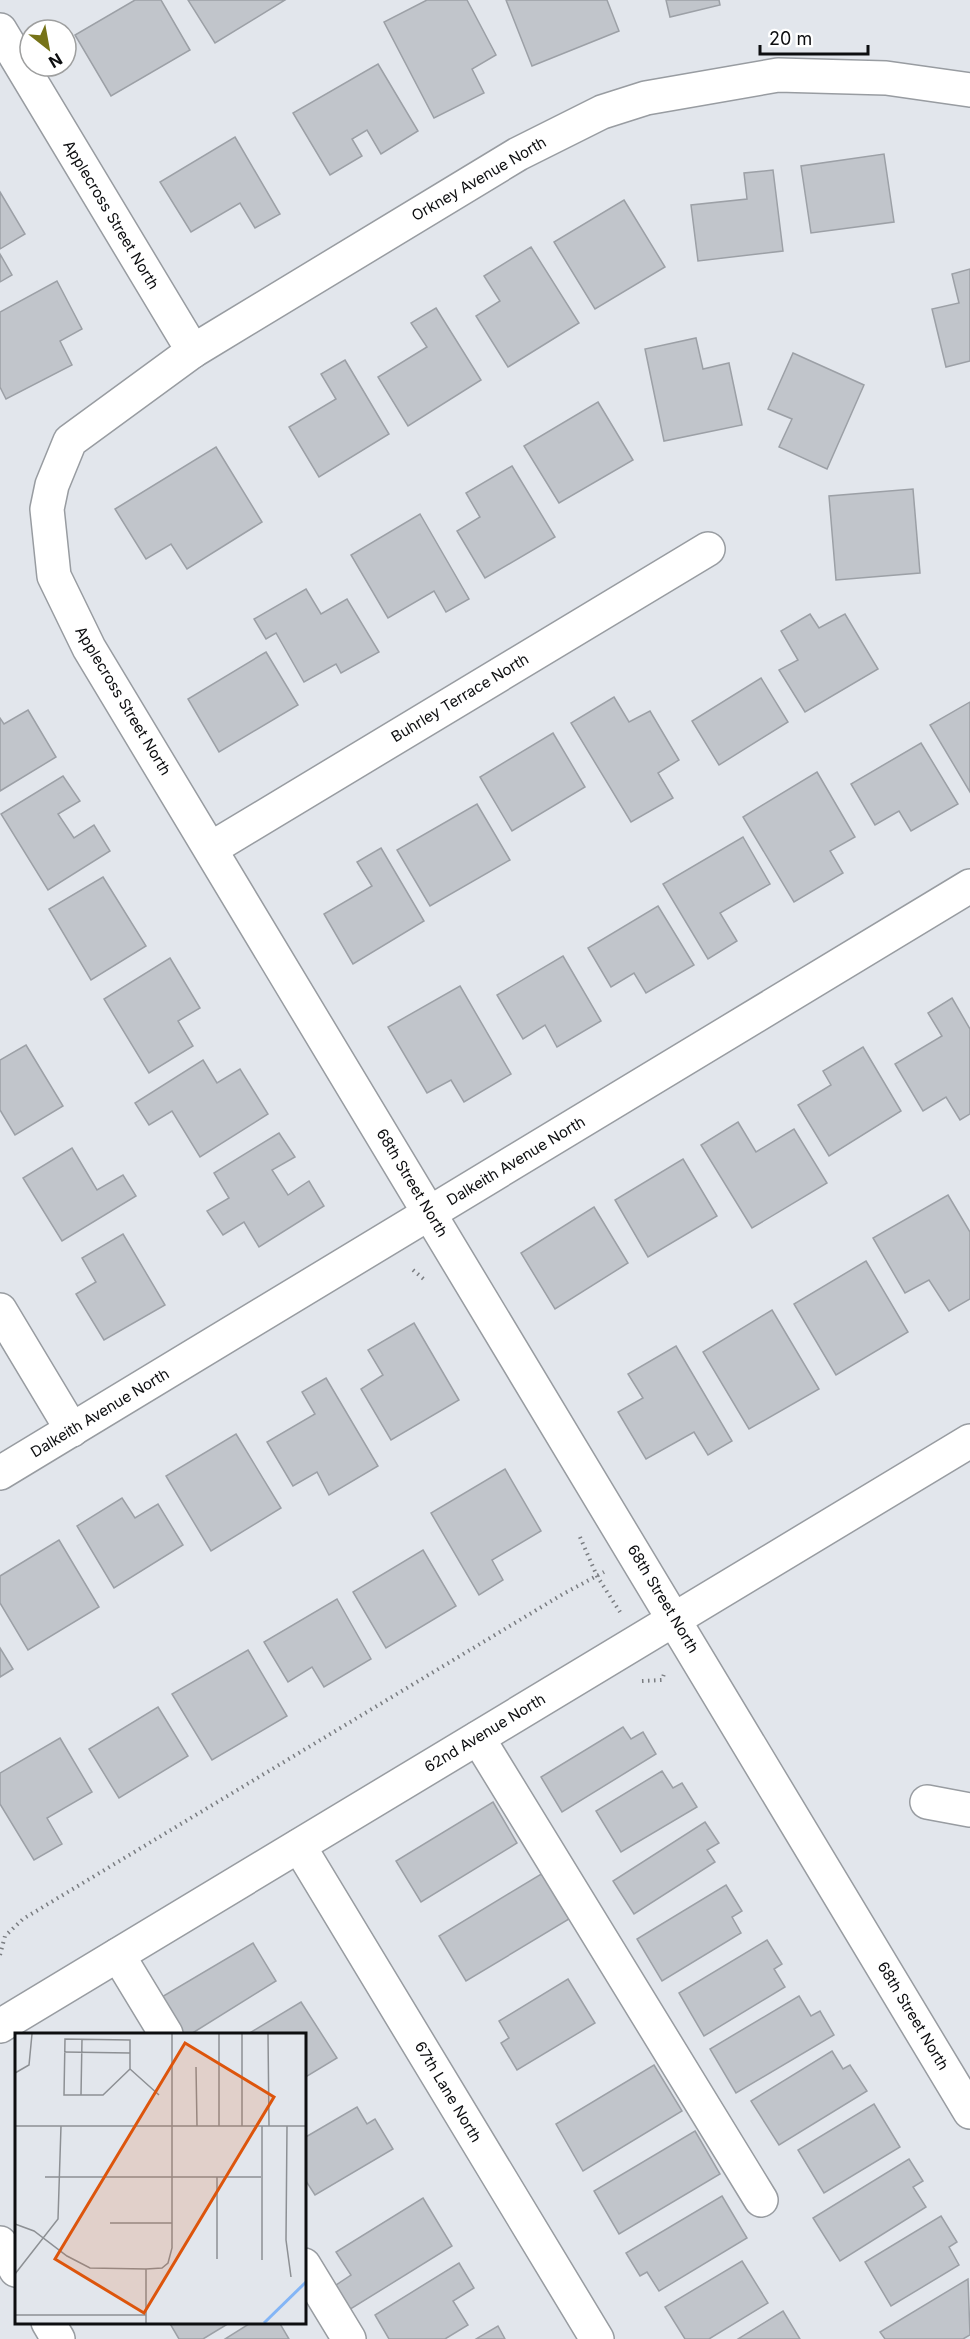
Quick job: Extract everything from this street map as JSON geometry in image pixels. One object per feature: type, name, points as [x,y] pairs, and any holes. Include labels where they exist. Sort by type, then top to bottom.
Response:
[{"type":"street","name":"Applecross Street North","points":[[0,30],[193,351],[70,441],[52,485],[47,509],[54,576],[89,648],[355,1086]]},
{"type":"street","name":"Orkney Avenue North","points":[[193,351],[518,154],[613,109],[646,98],[778,75],[886,78],[970,90]]},
{"type":"street","name":"Buhrley Terrace North","points":[[212,848],[708,549]]},
{"type":"street","name":"Dalkeith Avenue North","points":[[0,1473],[970,885]]},
{"type":"street","name":"68th Street North","points":[[355,1086],[970,2112]]},
{"type":"street","points":[[0,1310],[72,1430]]},
{"type":"street","name":"62nd Avenue North","points":[[0,2026],[970,1441]]},
{"type":"street","points":[[478,1738],[760,2200]]},
{"type":"street","points":[[927,1802],[970,1810]]},
{"type":"street","name":"67th Lane North","points":[[299,1846],[597,2339]]},
{"type":"street","points":[[118,1955],[165,2033]]},
{"type":"street","points":[[0,2243],[15,2268]]},
{"type":"street","points":[[306,2268],[349,2339]]},
{"type":"street","points":[[49,2324],[58,2339]]},
{"type":"path","points":[[413,1270],[429,1284]]},
{"type":"path","points":[[574,1527],[597,1576],[620,1613],[625,1616]]},
{"type":"path","points":[[0,1955],[5,1936],[23,1919],[563,1594],[610,1569]]},
{"type":"building","points":[[135,0],[161,0],[190,50],[111,96],[78,40],[78,33]]},
{"type":"building","points":[[188,0],[285,0],[215,43]]},
{"type":"building","points":[[427,0],[467,0],[496,55],[472,69],[484,93],[434,118],[384,22]]},
{"type":"building","points":[[506,0],[607,0],[619,31],[532,66]]},
{"type":"building","points":[[666,0],[719,0],[720,5],[670,17]]},
{"type":"building","points":[[378,64],[418,131],[381,154],[367,130],[352,139],[362,156],[330,175],[293,113]]},
{"type":"building","points":[[235,137],[280,214],[255,228],[240,203],[191,232],[160,182]]},
{"type":"building","points":[[884,154],[894,222],[811,233],[801,166]]},
{"type":"building","points":[[773,170],[783,251],[698,261],[691,205],[747,199],[744,173]]},
{"type":"building","points":[[0,192],[25,234],[0,249]]},
{"type":"building","points":[[624,200],[665,267],[595,309],[554,242]]},
{"type":"building","points":[[531,247],[579,323],[508,367],[476,316],[500,301],[484,276]]},
{"type":"building","points":[[0,254],[12,275],[0,282]]},
{"type":"building","points":[[970,269],[970,361],[946,367],[932,309],[959,303],[952,274]]},
{"type":"building","points":[[57,281],[82,329],[60,341],[72,365],[6,399],[0,387],[0,312]]},
{"type":"building","points":[[436,308],[481,380],[408,426],[378,377],[427,347],[411,323]]},
{"type":"building","points":[[696,338],[703,369],[729,363],[742,425],[664,441],[645,349]]},
{"type":"building","points":[[793,353],[864,385],[827,469],[779,447],[792,419],[768,409]]},
{"type":"building","points":[[345,360],[389,434],[319,477],[289,427],[336,399],[321,374]]},
{"type":"building","points":[[598,402],[633,460],[559,503],[524,446]]},
{"type":"building","points":[[216,447],[262,522],[187,569],[171,544],[146,559],[115,509]]},
{"type":"building","points":[[512,466],[555,537],[485,578],[457,531],[480,517],[466,493]]},
{"type":"building","points":[[913,489],[920,573],[836,580],[829,496]]},
{"type":"building","points":[[420,514],[469,599],[446,612],[434,591],[388,618],[351,555]]},
{"type":"building","points":[[306,589],[321,614],[347,599],[379,652],[341,673],[336,664],[304,682],[276,633],[266,639],[254,619]]},
{"type":"building","points":[[810,614],[819,628],[845,614],[878,669],[805,712],[779,670],[798,660],[781,631]]},
{"type":"building","points":[[266,652],[298,705],[219,752],[188,699]]},
{"type":"building","points":[[761,678],[788,722],[719,765],[692,721]]},
{"type":"building","points":[[614,697],[629,722],[650,711],[679,760],[658,773],[673,798],[631,822],[571,723]]},
{"type":"building","points":[[970,702],[970,792],[930,725]]},
{"type":"building","points":[[28,710],[56,757],[0,791],[0,718],[4,724]]},
{"type":"building","points":[[553,733],[585,787],[512,831],[480,777]]},
{"type":"building","points":[[921,743],[958,804],[911,831],[899,811],[875,825],[851,784]]},
{"type":"building","points":[[817,772],[855,837],[830,851],[843,873],[794,902],[743,817]]},
{"type":"building","points":[[63,776],[80,801],[58,814],[74,838],[94,825],[110,851],[48,890],[1,814]]},
{"type":"building","points":[[477,804],[510,860],[430,906],[397,850]]},
{"type":"building","points":[[743,837],[770,884],[720,913],[737,941],[708,959],[663,884]]},
{"type":"building","points":[[381,848],[424,921],[353,964],[324,914],[372,886],[357,862]]},
{"type":"building","points":[[103,877],[146,946],[91,980],[49,909]]},
{"type":"building","points":[[658,906],[694,965],[646,993],[634,973],[611,987],[588,948]]},
{"type":"building","points":[[563,956],[601,1021],[557,1047],[545,1025],[523,1039],[497,995]]},
{"type":"building","points":[[170,958],[200,1008],[178,1021],[193,1046],[149,1073],[104,999]]},
{"type":"building","points":[[460,986],[511,1074],[464,1102],[451,1080],[427,1093],[388,1027]]},
{"type":"building","points":[[952,998],[970,1029],[970,1114],[960,1120],[946,1097],[923,1111],[895,1064],[942,1036],[928,1013]]},
{"type":"building","points":[[26,1045],[63,1106],[15,1135],[0,1110],[0,1060]]},
{"type":"building","points":[[863,1047],[901,1111],[829,1156],[798,1105],[831,1085],[823,1071]]},
{"type":"building","points":[[203,1060],[217,1083],[240,1069],[268,1114],[200,1157],[172,1111],[149,1125],[135,1103]]},
{"type":"building","points":[[738,1122],[756,1152],[794,1129],[827,1183],[752,1228],[701,1145]]},
{"type":"building","points":[[279,1133],[295,1157],[272,1170],[288,1195],[309,1181],[324,1206],[259,1247],[244,1222],[223,1235],[207,1211],[229,1198],[214,1173]]},
{"type":"building","points":[[72,1148],[97,1190],[123,1175],[136,1196],[62,1241],[23,1178]]},
{"type":"building","points":[[683,1159],[717,1216],[648,1257],[615,1200]]},
{"type":"building","points":[[948,1195],[970,1232],[970,1299],[949,1311],[929,1280],[905,1293],[873,1238]]},
{"type":"building","points":[[594,1207],[628,1263],[555,1309],[521,1253]]},
{"type":"building","points":[[123,1234],[165,1305],[104,1340],[76,1294],[96,1282],[82,1258]]},
{"type":"building","points":[[866,1261],[908,1332],[836,1375],[794,1304]]},
{"type":"building","points":[[772,1310],[819,1389],[749,1429],[703,1352]]},
{"type":"building","points":[[414,1323],[459,1400],[391,1440],[361,1389],[383,1375],[368,1350]]},
{"type":"building","points":[[676,1346],[732,1441],[708,1455],[694,1432],[646,1459],[618,1412],[643,1398],[628,1374]]},
{"type":"building","points":[[326,1378],[378,1466],[329,1495],[317,1472],[293,1486],[267,1442],[315,1414],[302,1392]]},
{"type":"building","points":[[236,1434],[281,1508],[211,1551],[166,1476]]},
{"type":"building","points":[[505,1469],[541,1531],[492,1560],[503,1580],[479,1595],[431,1513]]},
{"type":"building","points":[[122,1498],[135,1518],[158,1504],[183,1545],[114,1588],[77,1526]]},
{"type":"building","points":[[59,1540],[99,1607],[28,1650],[0,1603],[0,1576]]},
{"type":"building","points":[[423,1550],[456,1606],[386,1648],[353,1592]]},
{"type":"building","points":[[337,1599],[371,1659],[324,1687],[312,1667],[288,1682],[264,1642]]},
{"type":"building","points":[[0,1648],[13,1669],[0,1677]]},
{"type":"building","points":[[248,1650],[287,1716],[212,1760],[172,1694]]},
{"type":"building","points":[[158,1707],[188,1756],[119,1798],[89,1749]]},
{"type":"building","points":[[623,1727],[631,1739],[643,1732],[656,1754],[562,1812],[541,1777]]},
{"type":"building","points":[[60,1738],[92,1792],[47,1818],[62,1844],[34,1860],[0,1804],[0,1773]]},
{"type":"building","points":[[662,1771],[673,1788],[682,1783],[697,1807],[621,1852],[596,1811]]},
{"type":"building","points":[[493,1802],[517,1843],[421,1902],[396,1861]]},
{"type":"building","points":[[705,1822],[719,1843],[707,1850],[715,1862],[634,1914],[613,1881]]},
{"type":"building","points":[[543,1873],[569,1919],[466,1981],[439,1936]]},
{"type":"building","points":[[726,1885],[742,1911],[732,1917],[741,1933],[662,1981],[637,1939]]},
{"type":"building","points":[[767,1940],[782,1964],[774,1969],[785,1987],[704,2036],[679,1993]]},
{"type":"building","points":[[253,1943],[276,1981],[193,2033],[174,2033],[155,2001]]},
{"type":"building","points":[[568,1979],[595,2023],[517,2070],[501,2043],[509,2038],[499,2021]]},
{"type":"building","points":[[799,1996],[811,2016],[820,2011],[834,2035],[736,2093],[710,2049]]},
{"type":"building","points":[[301,2002],[337,2058],[306,2077],[306,2033],[250,2033]]},
{"type":"building","points":[[832,2051],[843,2069],[850,2065],[867,2091],[779,2145],[751,2101]]},
{"type":"building","points":[[654,2065],[682,2111],[583,2171],[556,2124]]},
{"type":"building","points":[[874,2104],[900,2147],[824,2193],[798,2150]]},
{"type":"building","points":[[357,2107],[367,2124],[375,2119],[393,2149],[315,2195],[306,2181],[306,2137]]},
{"type":"building","points":[[695,2131],[720,2174],[619,2234],[594,2191]]},
{"type":"building","points":[[909,2159],[923,2181],[913,2187],[926,2207],[840,2261],[813,2218]]},
{"type":"building","points":[[722,2196],[747,2238],[659,2291],[647,2272],[640,2276],[626,2253]]},
{"type":"building","points":[[423,2198],[452,2246],[344,2313],[330,2289],[351,2275],[336,2252]]},
{"type":"building","points":[[941,2216],[957,2242],[949,2247],[959,2265],[891,2306],[865,2262]]},
{"type":"building","points":[[742,2261],[768,2303],[709,2339],[685,2339],[665,2307]]},
{"type":"building","points":[[459,2263],[474,2288],[453,2301],[468,2325],[445,2339],[389,2339],[375,2315]]},
{"type":"building","points":[[968,2279],[970,2335],[963,2339],[885,2339],[880,2332]]},
{"type":"building","points":[[783,2311],[800,2339],[738,2339]]},
{"type":"building","points":[[170,2324],[228,2324],[203,2339],[179,2339]]},
{"type":"building","points":[[249,2324],[280,2324],[289,2339],[225,2339]]},
{"type":"building","points":[[498,2326],[505,2339],[476,2339]]}]
